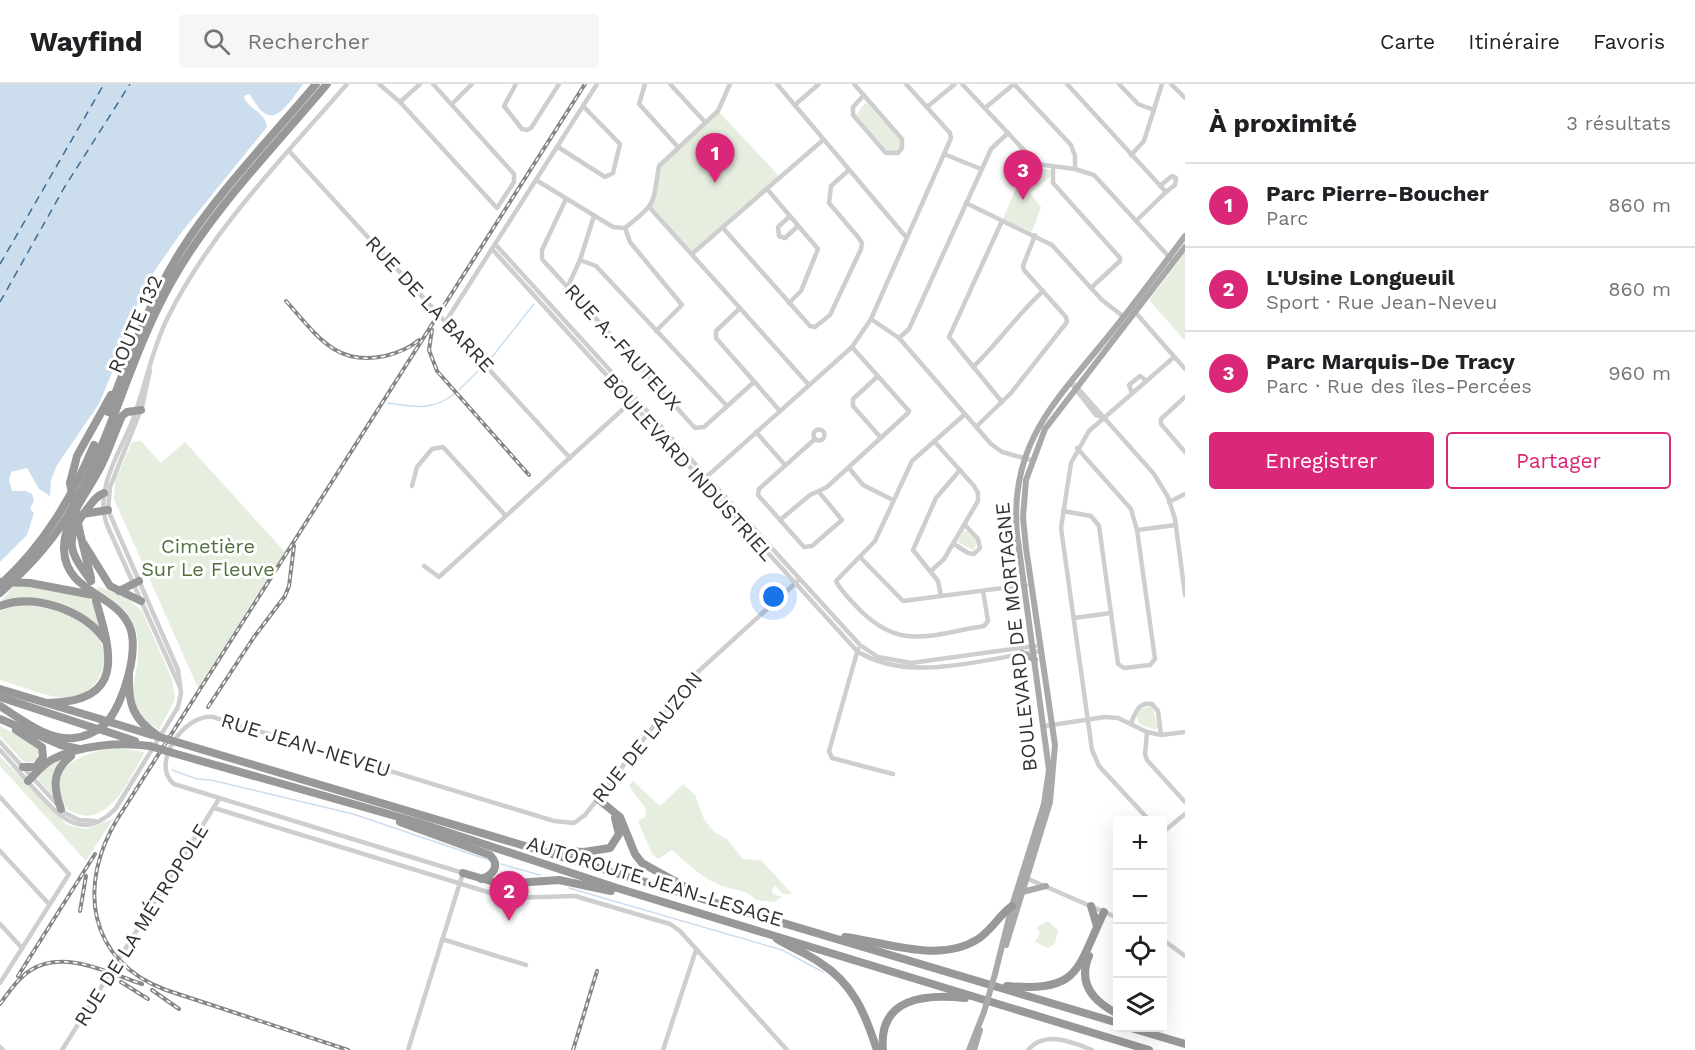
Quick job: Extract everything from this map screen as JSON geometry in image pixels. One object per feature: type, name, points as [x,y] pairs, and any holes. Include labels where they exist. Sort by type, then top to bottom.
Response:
[{"type":"highway","name":"ROUTE 132","points":[[0,584],[34,550],[61,514],[94,447],[158,291],[183,247],[212,208],[316,84]]},
{"type":"highway","name":"ROUTE 132","points":[[0,593],[46,547],[71,509],[162,299],[190,252],[327,84]]},
{"type":"highway","points":[[90,487],[133,367]]},
{"type":"highway","points":[[49,703],[81,700],[100,686],[109,666],[106,641],[70,483],[76,456],[122,376]]},
{"type":"highway","points":[[136,412],[122,416],[90,487],[68,527],[64,547],[70,572],[116,607],[128,623],[134,645],[129,694],[132,710],[141,722],[158,736]]},
{"type":"highway","points":[[93,591],[70,544],[72,531],[83,514],[99,495],[104,493]]},
{"type":"highway","points":[[83,514],[106,510]]},
{"type":"highway","points":[[84,544],[109,584],[141,602]]},
{"type":"highway","points":[[0,584],[30,583],[93,591]]},
{"type":"highway","points":[[119,591],[136,583]]},
{"type":"highway","points":[[0,606],[22,601],[47,605],[87,621],[106,641]]},
{"type":"highway","points":[[0,706],[49,734],[67,738],[81,737],[99,728],[110,718],[117,706],[130,668]]},
{"type":"highway","name":"AUTOROUTE JEAN-LESAGE","points":[[0,689],[1113,1022]]},
{"type":"highway","points":[[0,696],[150,746]]},
{"type":"highway","points":[[0,719],[65,747],[95,748]]},
{"type":"highway","points":[[0,719],[41,745],[44,756],[28,777]]},
{"type":"highway","points":[[28,777],[52,760],[75,753],[119,744],[150,746]]},
{"type":"highway","name":"AUTOROUTE JEAN-LESAGE","points":[[150,746],[380,812],[652,899],[1149,1050]]},
{"type":"highway","points":[[61,809],[55,791],[56,777],[61,765],[75,753]]},
{"type":"highway","points":[[23,767],[36,767]]},
{"type":"highway","points":[[530,848],[584,852],[610,848],[619,836],[618,824],[613,816],[596,801]]},
{"type":"highway","points":[[596,801],[620,817],[642,863],[703,898]]},
{"type":"highway","points":[[380,812],[418,830],[490,855],[495,861],[495,870],[491,875],[482,879]]},
{"type":"highway","points":[[463,873],[505,885],[540,880],[567,881],[652,899]]},
{"type":"highway","points":[[828,936],[929,950],[952,949],[980,938],[1012,906]]},
{"type":"highway","points":[[1091,906],[1097,926]]},
{"type":"highway","points":[[990,985],[1034,988],[1063,982],[1079,966],[1097,926],[1106,913]]},
{"type":"highway","points":[[1106,913],[1086,963],[1084,975],[1088,990],[1095,1000],[1113,1011]]},
{"type":"highway","points":[[768,934],[819,962],[843,981],[862,1008],[877,1050]]},
{"type":"highway","points":[[883,1050],[883,1037],[889,1020],[906,1002],[935,996],[982,999]]},
{"type":"highway","points":[[1145,1032],[1185,1044]]},
{"type":"highway","points":[[1151,1032],[1162,1037]]},
{"type":"main road","name":"BOULEVARD DE MORTAGNE","points":[[1028,460],[1044,415],[1126,319],[1136,312],[1185,236]]},
{"type":"main road","name":"BOULEVARD DE MORTAGNE","points":[[995,974],[1012,906],[1024,877],[1047,792],[1049,770],[1048,724],[1015,512],[1019,475],[1045,429],[1171,260],[1185,247]]},
{"type":"main road","name":"BOULEVARD DE MORTAGNE","points":[[1037,649],[1035,660],[1048,724]]},
{"type":"main road","points":[[1022,653],[1035,660]]},
{"type":"main road","name":"BOULEVARD DE MORTAGNE","points":[[974,1050],[995,974],[1022,892],[1024,877]]},
{"type":"main road","points":[[1022,892],[1046,886]]},
{"type":"main road","name":"BOULEVARD DE MORTAGNE","points":[[969,1050],[984,1012]]},
{"type":"street","points":[[106,510],[111,484],[136,412],[154,350],[178,297],[208,250],[346,84]]},
{"type":"street","points":[[379,84],[400,102],[495,208],[500,205],[515,178],[432,84]]},
{"type":"street","points":[[400,102],[420,84]]},
{"type":"street","points":[[452,105],[472,84]]},
{"type":"street","points":[[516,84],[504,106],[522,129],[527,130],[531,128],[559,84]]},
{"type":"street","points":[[446,321],[597,84]]},
{"type":"street","points":[[645,84],[639,104],[678,147]]},
{"type":"street","points":[[670,84],[705,122]]},
{"type":"street","points":[[536,180],[613,227],[625,228],[650,208],[655,200],[659,166],[718,111],[730,84]]},
{"type":"street","points":[[777,84],[906,237]]},
{"type":"street","points":[[796,104],[819,84]]},
{"type":"street","points":[[854,84],[864,95],[902,139],[902,148],[898,153],[886,153],[853,115],[853,107],[864,95]]},
{"type":"street","points":[[704,479],[852,347],[870,319],[951,138],[950,133],[906,84]]},
{"type":"street","points":[[927,107],[955,84]]},
{"type":"street","points":[[962,84],[1037,164],[1075,169],[1094,175],[1171,260]]},
{"type":"street","points":[[985,108],[1014,84],[1071,145],[1075,156],[1075,169]]},
{"type":"street","points":[[1067,84],[1166,192]]},
{"type":"street","points":[[1119,84],[1138,104],[1154,110]]},
{"type":"street","points":[[1131,155],[1144,141],[1162,84]]},
{"type":"street","points":[[1171,84],[1185,98]]},
{"type":"street","points":[[558,147],[605,177],[613,173],[620,144],[584,107]]},
{"type":"street","points":[[899,338],[909,329],[991,149],[1008,133]]},
{"type":"street","points":[[692,254],[823,140]]},
{"type":"street","name":"RUE DE LA BARRE","points":[[289,151],[570,458]]},
{"type":"street","points":[[944,154],[981,169]]},
{"type":"street","points":[[1053,167],[1053,183],[1120,258],[1120,261],[1091,288]]},
{"type":"street","points":[[723,228],[810,326],[815,327],[823,323],[838,300],[862,243],[829,203],[831,186],[849,170]]},
{"type":"street","points":[[1136,221],[1175,185],[1176,178],[1172,176],[1160,186]]},
{"type":"street","points":[[767,189],[818,249],[801,291],[789,303]]},
{"type":"street","name":"RUE A.-FAUTEUX","points":[[566,199],[541,254],[695,428],[704,427],[754,382]]},
{"type":"street","points":[[966,203],[1052,245],[1091,288],[1126,319]]},
{"type":"street","points":[[650,208],[808,386]]},
{"type":"street","points":[[568,285],[580,260],[594,216]]},
{"type":"street","points":[[790,216],[778,228],[779,236],[785,238],[798,225]]},
{"type":"street","points":[[1002,221],[949,337],[1002,402]]},
{"type":"street","points":[[625,228],[630,242],[682,305],[656,331]]},
{"type":"street","points":[[975,427],[1002,402],[1067,322],[1066,317],[1023,266],[1035,235]]},
{"type":"street","name":"BOULEVARD INDUSTRIEL","points":[[494,246],[858,648],[892,662],[916,665],[1037,649]]},
{"type":"street","points":[[580,260],[596,266],[727,406]]},
{"type":"street","points":[[973,368],[989,352],[1019,313],[1043,291]]},
{"type":"street","points":[[739,309],[715,334],[780,411]]},
{"type":"street","points":[[1136,312],[1185,369]]},
{"type":"street","points":[[870,319],[899,338],[991,444],[1002,452],[1028,460]]},
{"type":"street","points":[[780,520],[810,495],[819,492],[849,468],[909,411],[852,347]]},
{"type":"street","points":[[1145,816],[1095,760],[1062,528],[1071,464],[1077,448],[1103,417],[1174,357]]},
{"type":"street","points":[[878,376],[853,399],[853,406],[881,438]]},
{"type":"street","points":[[1132,393],[1129,386],[1135,377],[1140,376],[1147,381]]},
{"type":"street","points":[[1071,383],[1096,415],[1103,417],[1154,474],[1169,502],[1176,525],[1185,595]]},
{"type":"street","points":[[1185,397],[1161,420],[1161,424],[1185,452]]},
{"type":"street","points":[[424,566],[439,577],[633,400]]},
{"type":"street","points":[[0,741],[23,767],[28,777],[67,820],[84,826],[98,821],[116,808],[177,710],[180,687],[177,668],[136,583],[106,510],[104,493],[136,412]]},
{"type":"street","points":[[964,415],[912,461],[875,541],[837,578],[837,584],[870,621],[890,633],[916,638],[984,626],[988,621],[983,591]]},
{"type":"street","points":[[756,432],[785,465]]},
{"type":"street","points":[[814,439],[759,489],[758,495],[804,547],[812,546],[842,520],[819,492]]},
{"type":"street","points":[[931,571],[944,559],[978,501],[978,493],[934,441]]},
{"type":"street","points":[[412,486],[417,467],[432,448],[442,447],[505,515]]},
{"type":"street","points":[[1064,511],[1091,516],[1099,526],[1120,667],[1154,663],[1137,530],[1131,510],[1077,448]]},
{"type":"street","points":[[849,468],[863,485],[893,500]]},
{"type":"street","points":[[941,596],[940,586],[931,571],[913,550],[936,498],[960,470]]},
{"type":"street","points":[[1169,502],[1185,494]]},
{"type":"street","points":[[954,544],[974,554],[980,548],[978,539],[965,525]]},
{"type":"street","points":[[1137,530],[1176,525]]},
{"type":"street","points":[[860,557],[903,602],[1028,585]]},
{"type":"street","name":"RUE DE LAUZON","points":[[576,823],[596,801],[690,679],[797,582]]},
{"type":"street","points":[[136,583],[141,602],[180,687]]},
{"type":"street","points":[[1074,618],[1111,613]]},
{"type":"street","points":[[858,648],[829,751],[832,758],[893,774]]},
{"type":"street","name":"BOULEVARD INDUSTRIEL","points":[[1013,652],[1022,653],[1037,649]]},
{"type":"street","points":[[1131,723],[1138,707],[1152,704],[1158,711],[1161,735]]},
{"type":"street","name":"RUE JEAN-NEVEU","points":[[463,873],[178,786],[170,781],[165,771],[166,759],[186,725],[199,717],[216,718],[554,821],[576,823]]},
{"type":"street","points":[[1048,724],[1088,718],[1118,718],[1147,732],[1161,735],[1185,732]]},
{"type":"street","points":[[1147,732],[1145,754],[1147,760],[1185,802]]},
{"type":"street","points":[[0,750],[61,809],[77,820],[98,821]]},
{"type":"street","name":"RUE DE LA MÉTROPOLE","points":[[62,1050],[219,799]]},
{"type":"street","points":[[0,983],[69,873],[1,800]]},
{"type":"street","points":[[214,808],[514,899],[556,895],[583,898],[671,925],[787,1050]]},
{"type":"street","points":[[1167,829],[1185,814]]},
{"type":"street","points":[[0,851],[49,904]]},
{"type":"street","points":[[408,1050],[463,873]]},
{"type":"street","points":[[1024,877],[1113,916]]},
{"type":"street","points":[[0,924],[22,948]]},
{"type":"street","points":[[442,939],[526,965]]},
{"type":"street","points":[[1167,943],[1185,956]]},
{"type":"street","points":[[663,1050],[696,950]]},
{"type":"street","points":[[1028,1050],[1038,1042],[1049,1038],[1092,1050]]},
{"type":"green space","points":[[866,102],[899,139],[901,147],[897,151],[889,152],[856,115]]},
{"type":"green space","points":[[718,111],[780,177],[692,254],[650,208],[659,166]]},
{"type":"green space","points":[[1028,160],[1039,168],[1051,170],[1050,177],[1030,193],[1041,207],[1032,232],[1003,219]]},
{"type":"green space","points":[[1185,253],[1185,341],[1149,300]]},
{"type":"green space","name":"Cimetière Sur Le Fleuve","points":[[141,441],[161,463],[185,442],[285,552],[198,688],[114,499],[115,481],[132,442]]},
{"type":"green space","points":[[963,531],[967,531],[977,541],[974,551],[958,542]]},
{"type":"green space","points":[[16,584],[90,597],[101,628],[54,604],[29,599],[0,602]]},
{"type":"green space","points":[[97,586],[126,597],[142,611],[172,679],[175,699],[159,730],[141,716],[133,700],[138,644],[133,623],[128,614],[98,590]]},
{"type":"green space","points":[[17,605],[58,612],[78,620],[94,632],[104,651],[104,661],[98,680],[91,688],[82,694],[65,698],[46,695],[0,680],[0,611]]},
{"type":"green space","points":[[1152,706],[1158,727],[1155,730],[1139,724],[1137,717],[1140,709]]},
{"type":"green space","points":[[0,726],[34,744],[39,750],[36,761],[28,763],[23,761],[0,736]]},
{"type":"green space","points":[[118,748],[145,752],[124,789],[105,809],[95,815],[82,815],[68,810],[60,795],[58,783],[61,773],[79,758]]},
{"type":"green space","points":[[0,756],[67,825],[86,829],[113,819],[86,861],[0,766]]},
{"type":"green space","points":[[62,758],[52,788],[53,796],[36,776],[49,764]]},
{"type":"green space","points":[[633,781],[660,806],[683,784],[695,795],[704,819],[714,832],[727,839],[743,859],[761,860],[792,894],[783,894],[775,886],[772,889],[773,894],[782,897],[774,902],[756,900],[744,892],[722,886],[708,879],[672,850],[658,859],[652,854],[638,821],[645,817],[646,809],[629,786]]},
{"type":"green space","points":[[1048,921],[1058,930],[1055,944],[1048,948],[1035,942],[1040,933],[1037,927]]},
{"type":"water","points":[[0,84],[303,84],[288,104],[273,115],[262,111],[249,94],[244,96],[248,104],[266,122],[267,127],[181,233],[155,270],[135,309],[99,404],[57,465],[51,480],[50,496],[39,489],[27,468],[11,472],[9,480],[12,491],[26,491],[32,494],[34,501],[30,509],[34,513],[27,535],[0,562]]},
{"type":"waterway","points":[[488,362],[534,304]]},
{"type":"waterway","points":[[459,390],[483,366]]},
{"type":"waterway","points":[[388,403],[431,405],[454,394]]},
{"type":"waterway","points":[[172,770],[197,779],[211,780],[353,814],[489,860]]},
{"type":"waterway","points":[[501,864],[540,875]]},
{"type":"waterway","points":[[569,888],[782,950],[823,972]]},
{"type":"ferry route","points":[[0,264],[104,84]]},
{"type":"ferry route","points":[[0,302],[64,188],[130,84]]},
{"type":"railway","points":[[348,1050],[166,990],[140,977],[119,960],[105,940],[97,918],[94,894],[97,869],[105,843],[118,818],[585,84]]},
{"type":"railway","points":[[286,301],[317,336],[328,345],[353,357],[368,358],[390,355],[419,340]]},
{"type":"railway","points":[[432,330],[429,350],[437,371],[529,475]]},
{"type":"railway","points":[[208,707],[254,637],[285,596],[289,586],[294,546]]},
{"type":"railway","points":[[18,976],[95,854]]},
{"type":"railway","points":[[80,911],[86,876]]},
{"type":"railway","points":[[0,1004],[26,973],[44,964],[57,962],[86,965],[142,984]]},
{"type":"railway","points":[[573,1050],[597,971]]},
{"type":"railway","points":[[121,982],[148,999]]},
{"type":"railway","points":[[152,990],[179,1009]]},
{"type":"place","name":"Parc Pierre-Boucher","points":[[715,183]]},
{"type":"place","name":"Parc Marquis-De Tracy","points":[[1023,200]]},
{"type":"place","name":"L'Usine Longueuil","points":[[509,921]]}]
